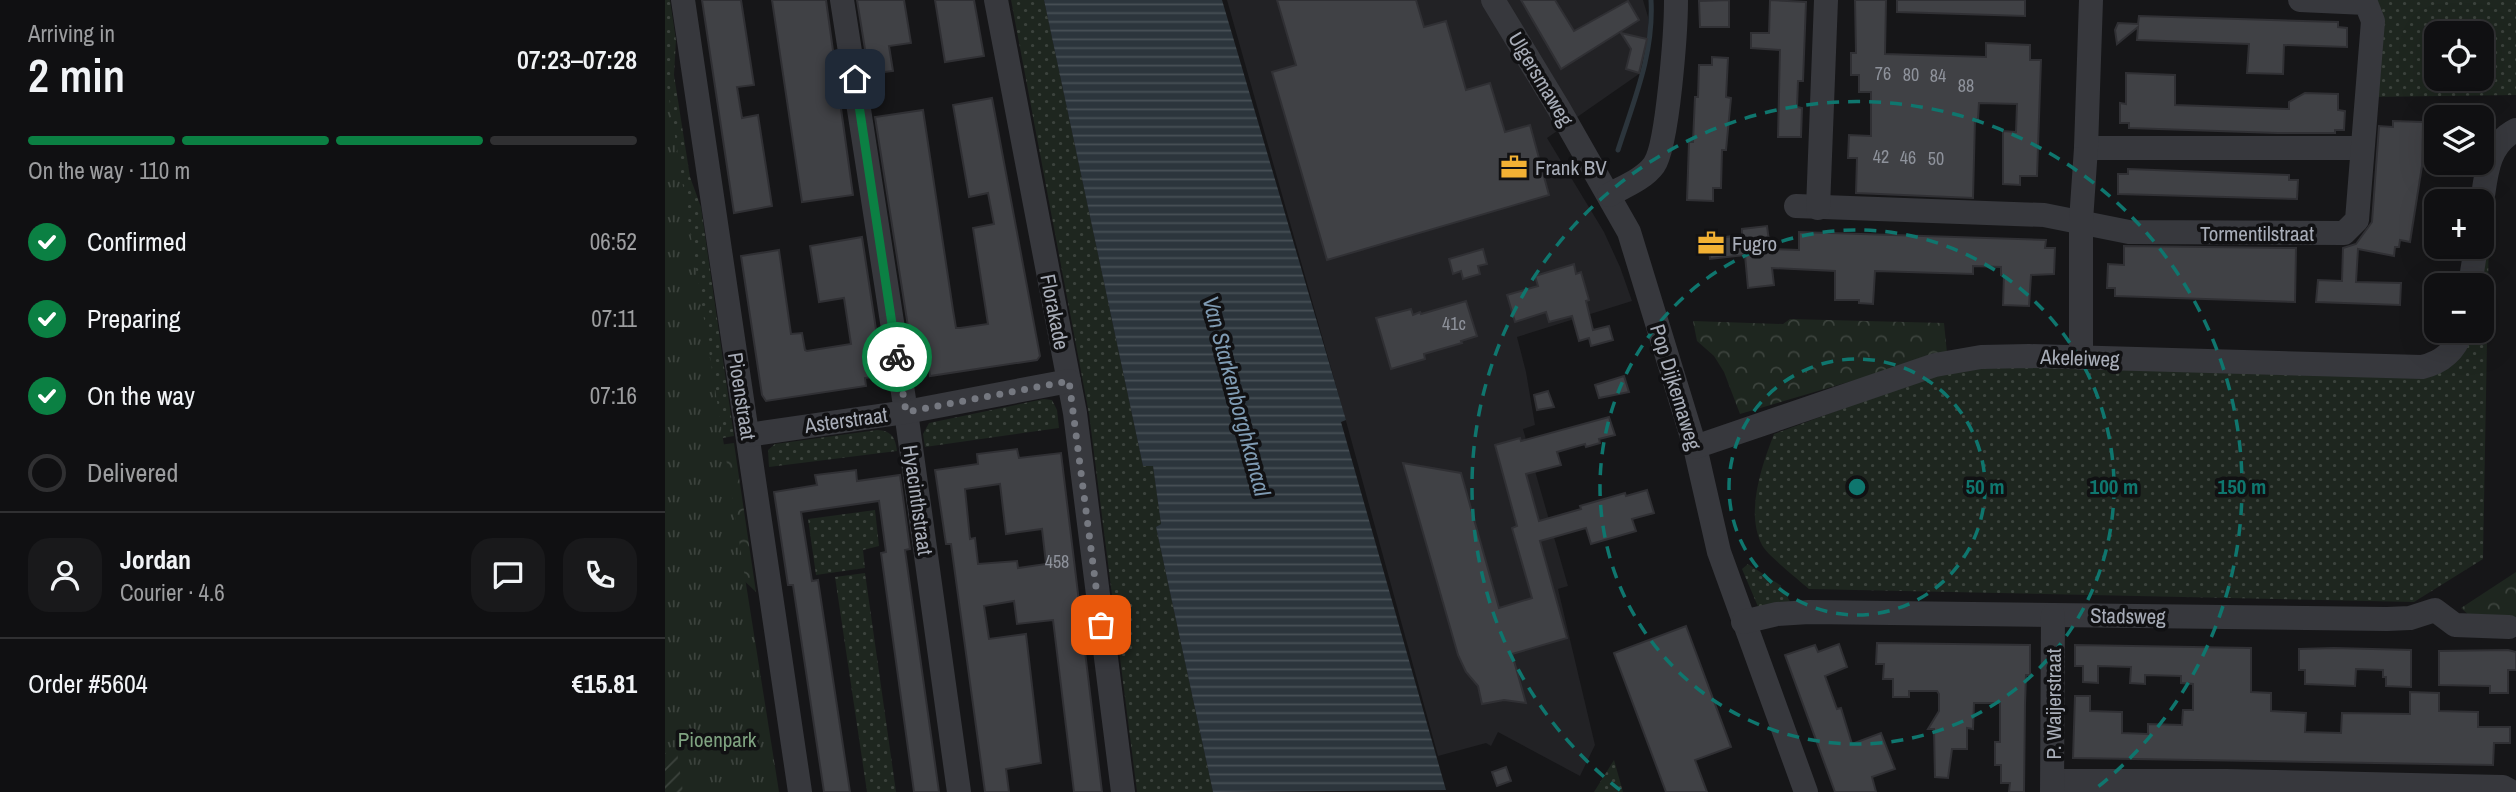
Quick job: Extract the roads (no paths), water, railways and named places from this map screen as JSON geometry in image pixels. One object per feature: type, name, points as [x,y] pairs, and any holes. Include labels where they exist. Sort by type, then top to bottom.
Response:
[{"type":"street","name":"Pioenstraat","points":[[683,0],[800,792]]},
{"type":"street","name":"Hyacinthstraat","points":[[842,0],[906,412],[958,792]]},
{"type":"street","name":"Florakade","points":[[996,0],[1069,381],[1123,792]]},
{"type":"street","name":"Ulgersmaweg","points":[[1493,0],[1609,195]]},
{"type":"street","points":[[1609,195],[1646,173],[1660,154],[1676,29],[1676,0]]},
{"type":"street","name":"Tormentilstraat","points":[[1826,0],[1807,207],[2044,215],[2129,232],[2344,233],[2357,220],[2372,21],[2367,3],[2300,0]]},
{"type":"street","points":[[2081,358],[2081,221],[2091,0]]},
{"type":"street","points":[[2485,189],[2490,159],[2497,145],[2516,130]]},
{"type":"street","points":[[2086,148],[2362,148]]},
{"type":"street","name":"Pop Dijkemaweg","points":[[1609,195],[1629,232],[1695,447],[1719,552],[1806,792]]},
{"type":"street","name":"Akeleiweg","points":[[1695,447],[1958,359],[2016,356],[2422,367],[2444,358],[2457,343]]},
{"type":"street","name":"Asterstraat","points":[[748,435],[906,412],[1069,381]]},
{"type":"street","name":"Stadsweg","points":[[1743,622],[1777,614],[1809,612],[2398,619],[2435,610],[2455,625],[2509,627]]},
{"type":"street","name":"P. Waijerstraat","points":[[2052,787],[2053,615]]},
{"type":"street","points":[[2052,787],[2503,787],[2512,792]]},
{"type":"water","name":"Van Starkenborghkanaal","points":[[1044,0],[1222,0],[1346,420],[1341,422],[1446,790],[1213,792],[1156,527],[1161,524],[1153,466],[1143,466]]},
{"type":"waterway","points":[[1618,150],[1646,58],[1651,0]]},
{"type":"place","name":"Frank BV","points":[[1514,167]]},
{"type":"place","name":"Fugro","points":[[1711,243]]},
{"type":"park label","name":"Pioenpark","points":[[717,739]]}]
